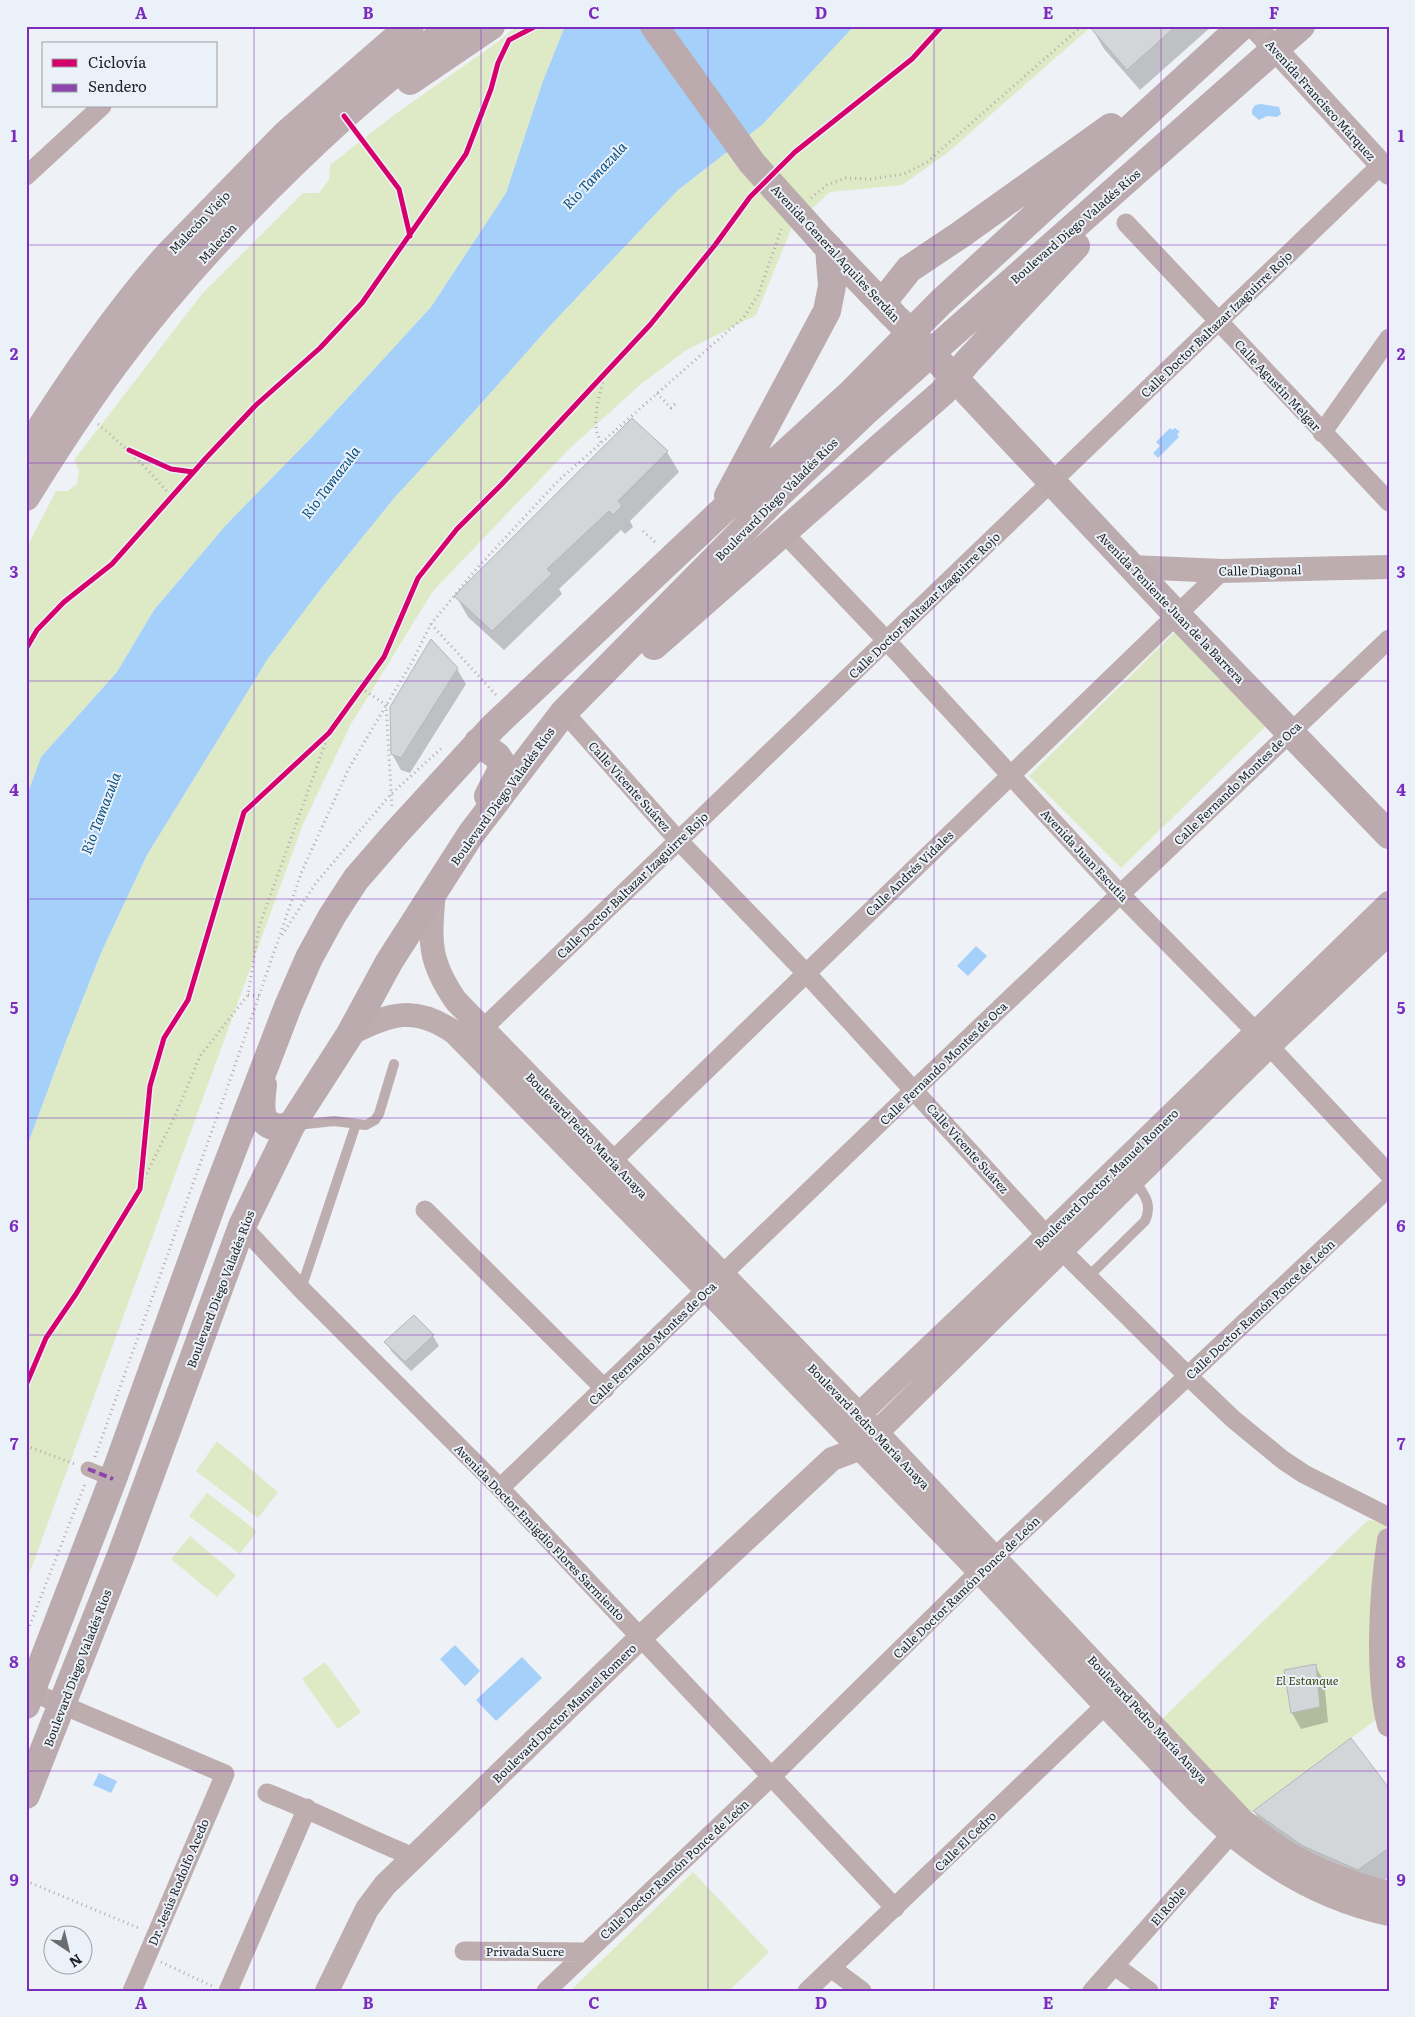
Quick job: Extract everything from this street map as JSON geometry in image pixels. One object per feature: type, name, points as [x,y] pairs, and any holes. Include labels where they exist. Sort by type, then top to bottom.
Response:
[{"type":"main road","name":"Malecón Viejo","points":[[26,451],[65,388],[151,274],[168,255],[286,134],[410,26]]},
{"type":"main road","name":"Malecón","points":[[26,497],[82,410],[115,364],[208,252],[271,187],[350,111],[450,26]]},
{"type":"main road","name":"Avenida General Aquiles Serdán","points":[[654,26],[752,163],[827,245],[950,373]]},
{"type":"main road","name":"Boulevard Diego Valadés Ríos","points":[[29,1698],[113,1479],[214,1199],[288,1006],[309,958],[332,916],[356,879],[478,742],[718,514],[851,393],[942,302],[1242,26]]},
{"type":"main road","name":"Boulevard Diego Valadés Ríos","points":[[26,1795],[63,1704],[242,1226],[291,1126],[350,1034],[389,962],[471,834],[564,712],[780,493],[865,412],[1301,26]]},
{"type":"main road","points":[[350,111],[396,90],[483,32]]},
{"type":"main road","points":[[890,311],[909,269],[960,235],[1138,108],[1156,105]]},
{"type":"main road","points":[[583,693],[603,687],[616,678],[942,392],[950,373],[1165,158],[1193,121]]},
{"type":"main road","points":[[718,514],[827,311],[832,286],[827,245]]},
{"type":"main road","name":"Avenida Teniente Juan de la Barrera","points":[[950,373],[1177,615],[1389,835]]},
{"type":"main road","points":[[471,834],[486,800],[497,781],[502,766],[497,756],[478,742]]},
{"type":"main road","points":[[265,1069],[261,1104],[262,1115],[269,1124],[279,1127],[291,1126]]},
{"type":"street","name":"Avenida Francisco Márquez","points":[[1254,26],[1385,169]]},
{"type":"street","points":[[26,176],[100,108]]},
{"type":"street","name":"Calle Doctor Baltazar Izaguirre Rojo","points":[[475,1036],[1219,321],[1385,169]]},
{"type":"street","name":"Calle Agustín Melgar","points":[[1126,223],[1389,502]]},
{"type":"street","points":[[1322,433],[1389,338]]},
{"type":"street","name":"Avenida Juan Escutia","points":[[784,532],[1120,894],[1389,1174]]},
{"type":"street","name":"Calle Diagonal","points":[[1132,567],[1222,571],[1389,567]]},
{"type":"street","name":"Calle Andrés Vidales","points":[[604,1168],[1222,571]]},
{"type":"street","name":"Calle Fernando Montes de Oca","points":[[500,1488],[915,1089],[1389,639]]},
{"type":"street","name":"Calle Vicente Suárez","points":[[564,712],[678,840],[915,1089],[1055,1243],[1188,1376],[1233,1419],[1283,1460],[1304,1474],[1389,1517]]},
{"type":"street","name":"Boulevard Pedro María Anaya","points":[[434,892],[431,938],[439,974],[475,1036],[869,1440],[1270,1863],[1310,1886],[1372,1910],[1389,1914]]},
{"type":"street","name":"Boulevard Doctor Manuel Romero","points":[[832,1459],[851,1422],[1055,1243],[1134,1180],[1389,903]]},
{"type":"street","name":"Boulevard Doctor Manuel Romero","points":[[327,1991],[367,1909],[386,1885],[414,1857],[640,1638],[832,1459],[869,1440],[1055,1243],[1262,1040],[1389,933]]},
{"type":"street","name":"Boulevard Pedro María Anaya","points":[[350,1034],[387,1017],[409,1014],[422,1016],[475,1036]]},
{"type":"street","name":"Calle Doctor Ramón Ponce de León","points":[[546,1991],[772,1776],[988,1564],[1389,1187]]},
{"type":"street","points":[[426,1210],[605,1389]]},
{"type":"street","name":"Avenida Doctor Emigdio Flores Sarmiento","points":[[242,1226],[301,1289],[500,1488],[895,1908]]},
{"type":"street","points":[[88,1469],[113,1479]]},
{"type":"street","points":[[1389,1540],[1382,1594],[1382,1648],[1383,1678],[1389,1726]]},
{"type":"street","points":[[29,1698],[63,1704]]},
{"type":"street","name":"Calle El Cedro","points":[[807,1991],[1113,1698]]},
{"type":"street","name":"Dr. Jesús Rodolfo Acedo","points":[[63,1704],[225,1774],[132,1991]]},
{"type":"street","points":[[267,1793],[307,1808],[369,1839],[414,1857]]},
{"type":"street","points":[[221,1989],[307,1808]]},
{"type":"street","name":"Boulevard Pedro María Anaya","points":[[1237,1827],[1315,1868],[1354,1884],[1389,1893]]},
{"type":"street","name":"El Roble","points":[[1092,1991],[1237,1827]]},
{"type":"street","name":"Privada Sucre","points":[[464,1951],[586,1952]]},
{"type":"street","points":[[1115,1966],[1149,1991]]},
{"type":"street","points":[[831,1968],[862,1991]]},
{"type":"lane","points":[[291,1126],[334,1121],[366,1125],[375,1120],[379,1114],[394,1064]]},
{"type":"lane","points":[[301,1289],[356,1124]]},
{"type":"lane","points":[[1089,1276],[1145,1221],[1149,1213],[1146,1196],[1134,1180]]},
{"type":"path","points":[[599,377],[612,363]]},
{"type":"path","points":[[601,442],[596,430],[597,407],[606,370]]},
{"type":"path","points":[[657,393],[671,408],[677,402]]},
{"type":"path","points":[[82,410],[129,450],[153,474],[172,498]]},
{"type":"path","points":[[129,450],[145,458]]},
{"type":"path","points":[[165,505],[177,491]]},
{"type":"path","points":[[643,531],[658,546]]},
{"type":"path","points":[[431,624],[511,711]]},
{"type":"path","points":[[356,695],[367,680]]},
{"type":"path","points":[[361,688],[386,706],[390,795],[396,833]]},
{"type":"path","points":[[322,740],[334,726]]},
{"type":"path","points":[[140,1188],[175,1116],[200,1056],[248,995],[259,926],[329,733]]},
{"type":"path","points":[[248,995],[259,996]]},
{"type":"path","points":[[140,1188],[141,1169]]},
{"type":"path","points":[[26,1446],[88,1469]]},
{"type":"path","points":[[26,1881],[155,1936]]},
{"type":"path","points":[[147,1956],[221,1989]]},
{"type":"green space","points":[[517,26],[565,26],[543,81],[506,193],[431,307],[312,437],[226,525],[154,610],[117,672],[41,757],[26,798],[26,549],[56,491],[67,491],[77,484],[79,470],[74,460],[202,294],[303,193],[319,193],[329,180],[330,165],[394,115],[499,41]]},
{"type":"green space","points":[[854,26],[1092,26],[947,153],[902,185],[830,192],[792,227],[756,315],[685,351],[641,384],[569,449],[433,591],[351,724],[303,824],[26,1583],[26,1149],[101,953],[147,855],[267,660],[323,586],[395,497],[548,328],[678,190],[762,125]]},
{"type":"green space","points":[[1181,626],[1273,719],[1121,868],[1029,776]]},
{"type":"green space","points":[[217,1441],[278,1492],[258,1518],[196,1471]]},
{"type":"green space","points":[[207,1493],[257,1531],[240,1554],[189,1516]]},
{"type":"green space","name":"El Estanque","points":[[1368,1520],[1388,1523],[1381,1562],[1389,1710],[1250,1813],[1161,1720]]},
{"type":"green space","points":[[190,1536],[236,1575],[217,1597],[171,1559]]},
{"type":"green space","points":[[325,1662],[361,1712],[338,1729],[302,1679]]},
{"type":"green space","points":[[693,1872],[769,1952],[729,1991],[570,1991]]},
{"type":"water","name":"Río Tamazula","points":[[565,26],[854,26],[762,125],[678,190],[548,328],[395,497],[323,586],[267,660],[147,855],[101,953],[26,1149],[26,798],[41,757],[117,672],[154,610],[226,525],[312,437],[431,307],[506,193],[543,81]]},
{"type":"water","points":[[1255,105],[1279,107],[1281,114],[1277,117],[1267,116],[1259,120],[1252,114],[1252,110]]},
{"type":"water","points":[[1170,428],[1172,430],[1175,428],[1180,432],[1177,434],[1179,437],[1158,458],[1153,453],[1160,446],[1156,442]]},
{"type":"water","points":[[976,946],[987,956],[968,976],[957,966]]},
{"type":"water","points":[[455,1645],[480,1671],[465,1686],[440,1659]]},
{"type":"water","points":[[522,1657],[542,1678],[496,1721],[476,1700]]},
{"type":"water","points":[[99,1773],[117,1781],[111,1793],[93,1785]]},
{"type":"building","points":[[1089,26],[1176,26],[1127,70]]},
{"type":"building","points":[[632,418],[668,451],[618,501],[622,506],[613,515],[609,511],[547,569],[552,574],[492,631],[454,596]]},
{"type":"building","points":[[431,639],[458,668],[401,758],[391,754],[390,707]]},
{"type":"building","points":[[414,1315],[434,1335],[405,1362],[384,1342]]},
{"type":"building","points":[[1316,1664],[1320,1707],[1291,1713],[1284,1670]]},
{"type":"building","points":[[1351,1738],[1389,1788],[1389,1848],[1358,1870],[1303,1846],[1253,1811]]},
{"type":"marked path","points":[[88,1469],[113,1479]]},
{"type":"cycle path","points":[[26,649],[37,630],[64,602],[112,564],[256,405],[320,348],[362,303],[466,154],[491,89],[498,63],[509,40],[536,26]]},
{"type":"cycle path","points":[[26,1385],[46,1338],[76,1294],[140,1189],[150,1086],[164,1038],[188,1000],[244,812],[329,733],[384,657],[418,578],[457,529],[501,485],[650,325],[715,245],[750,197],[795,152],[912,59],[942,26]]},
{"type":"cycle path","points":[[344,116],[399,189],[410,236]]},
{"type":"cycle path","points":[[129,450],[171,469],[193,472]]}]
